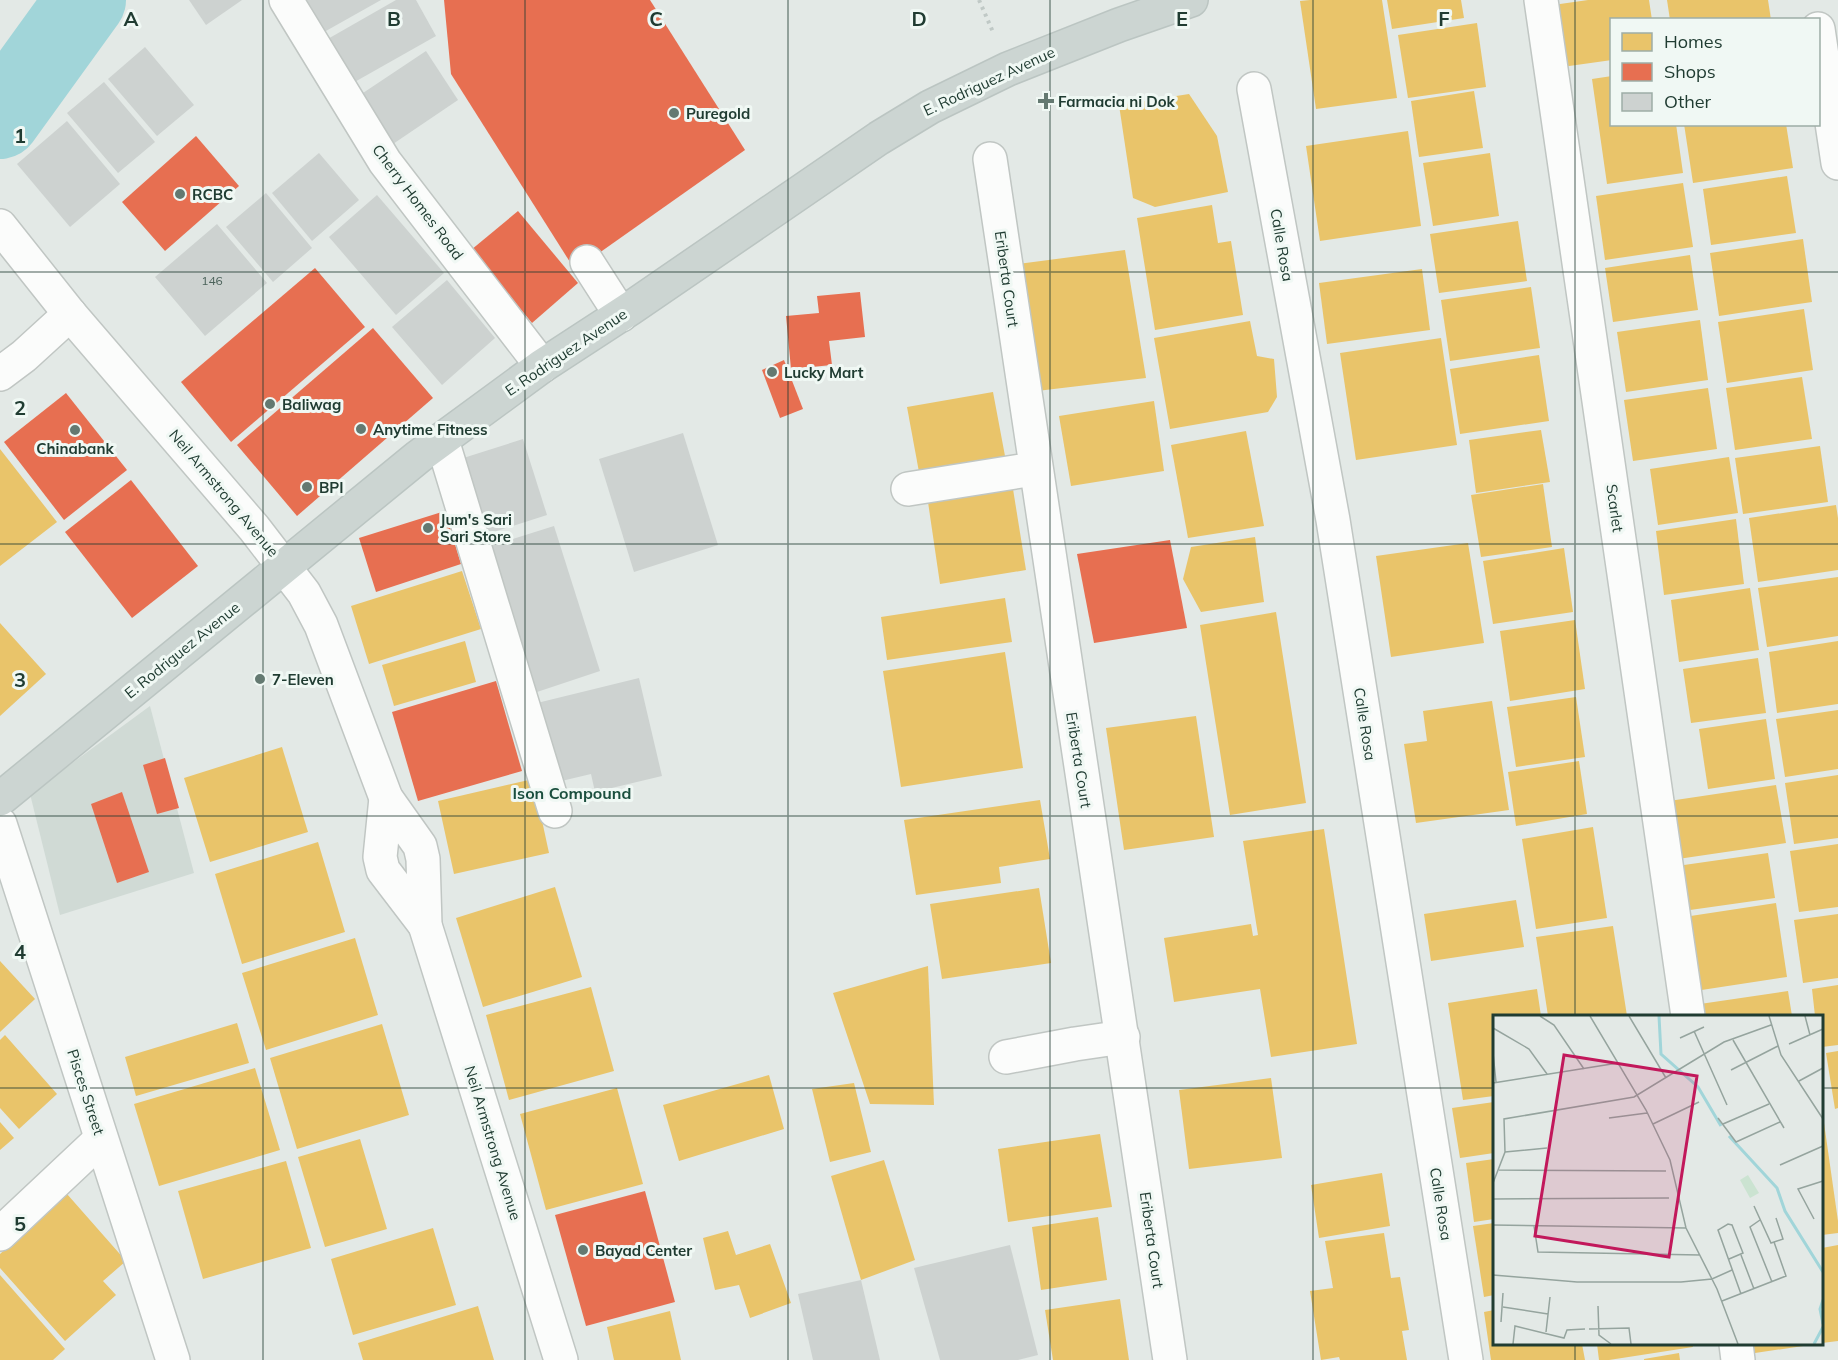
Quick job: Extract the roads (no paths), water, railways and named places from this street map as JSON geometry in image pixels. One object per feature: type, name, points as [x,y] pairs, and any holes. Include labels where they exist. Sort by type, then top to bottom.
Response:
[{"type":"main road","name":"E. Rodriguez Avenue","points":[[0,800],[418,457],[542,366],[626,312],[869,144],[930,106],[978,82],[1043,54],[1191,0]]},
{"type":"street","name":"Cherry Homes Road","points":[[286,0],[385,162],[542,366]]},
{"type":"street","name":"Scarlet","points":[[1541,0],[1688,1015]]},
{"type":"street","points":[[1814,0],[1817,18]]},
{"type":"street","points":[[1820,42],[1838,163]]},
{"type":"street","name":"Calle Rosa","points":[[1254,89],[1333,520],[1466,1360]]},
{"type":"street","name":"Eriberta Court","points":[[990,159],[1034,469],[1123,1037],[1170,1360]]},
{"type":"street","name":"Neil Armstrong Avenue","points":[[0,226],[70,314],[285,566],[304,593],[321,625],[386,798],[380,857],[383,870],[425,925],[561,1360]]},
{"type":"street","points":[[592,258],[626,312]]},
{"type":"street","points":[[0,374],[24,356],[70,314]]},
{"type":"street","points":[[442,440],[555,811]]},
{"type":"street","points":[[908,489],[1034,469]]},
{"type":"street","name":"Pisces Street","points":[[0,824],[172,1360]]},
{"type":"street","points":[[1006,1057],[1123,1037]]},
{"type":"street","points":[[0,1234],[101,1139]]},
{"type":"street","points":[[1736,1345],[1738,1360]]},
{"type":"waterway","points":[[0,119],[86,0]]},
{"type":"place","name":"Farmacia ni Dok","points":[[1046,101]]},
{"type":"place","name":"Puregold","points":[[674,113]]},
{"type":"place","name":"RCBC","points":[[180,194]]},
{"type":"place","name":"Lucky Mart","points":[[772,372]]},
{"type":"place","name":"Baliwag","points":[[270,404]]},
{"type":"place","name":"Anytime Fitness","points":[[361,429]]},
{"type":"place","name":"Chinabank","points":[[75,430]]},
{"type":"place","name":"BPI","points":[[307,487]]},
{"type":"place","name":"Jum's Sari Sari Store","points":[[428,528]]},
{"type":"place","name":"7-Eleven","points":[[260,679]]},
{"type":"place","name":"Bayad Center","points":[[583,1250]]},
{"type":"district","name":"Ison Compound","points":[[572,793]]}]
